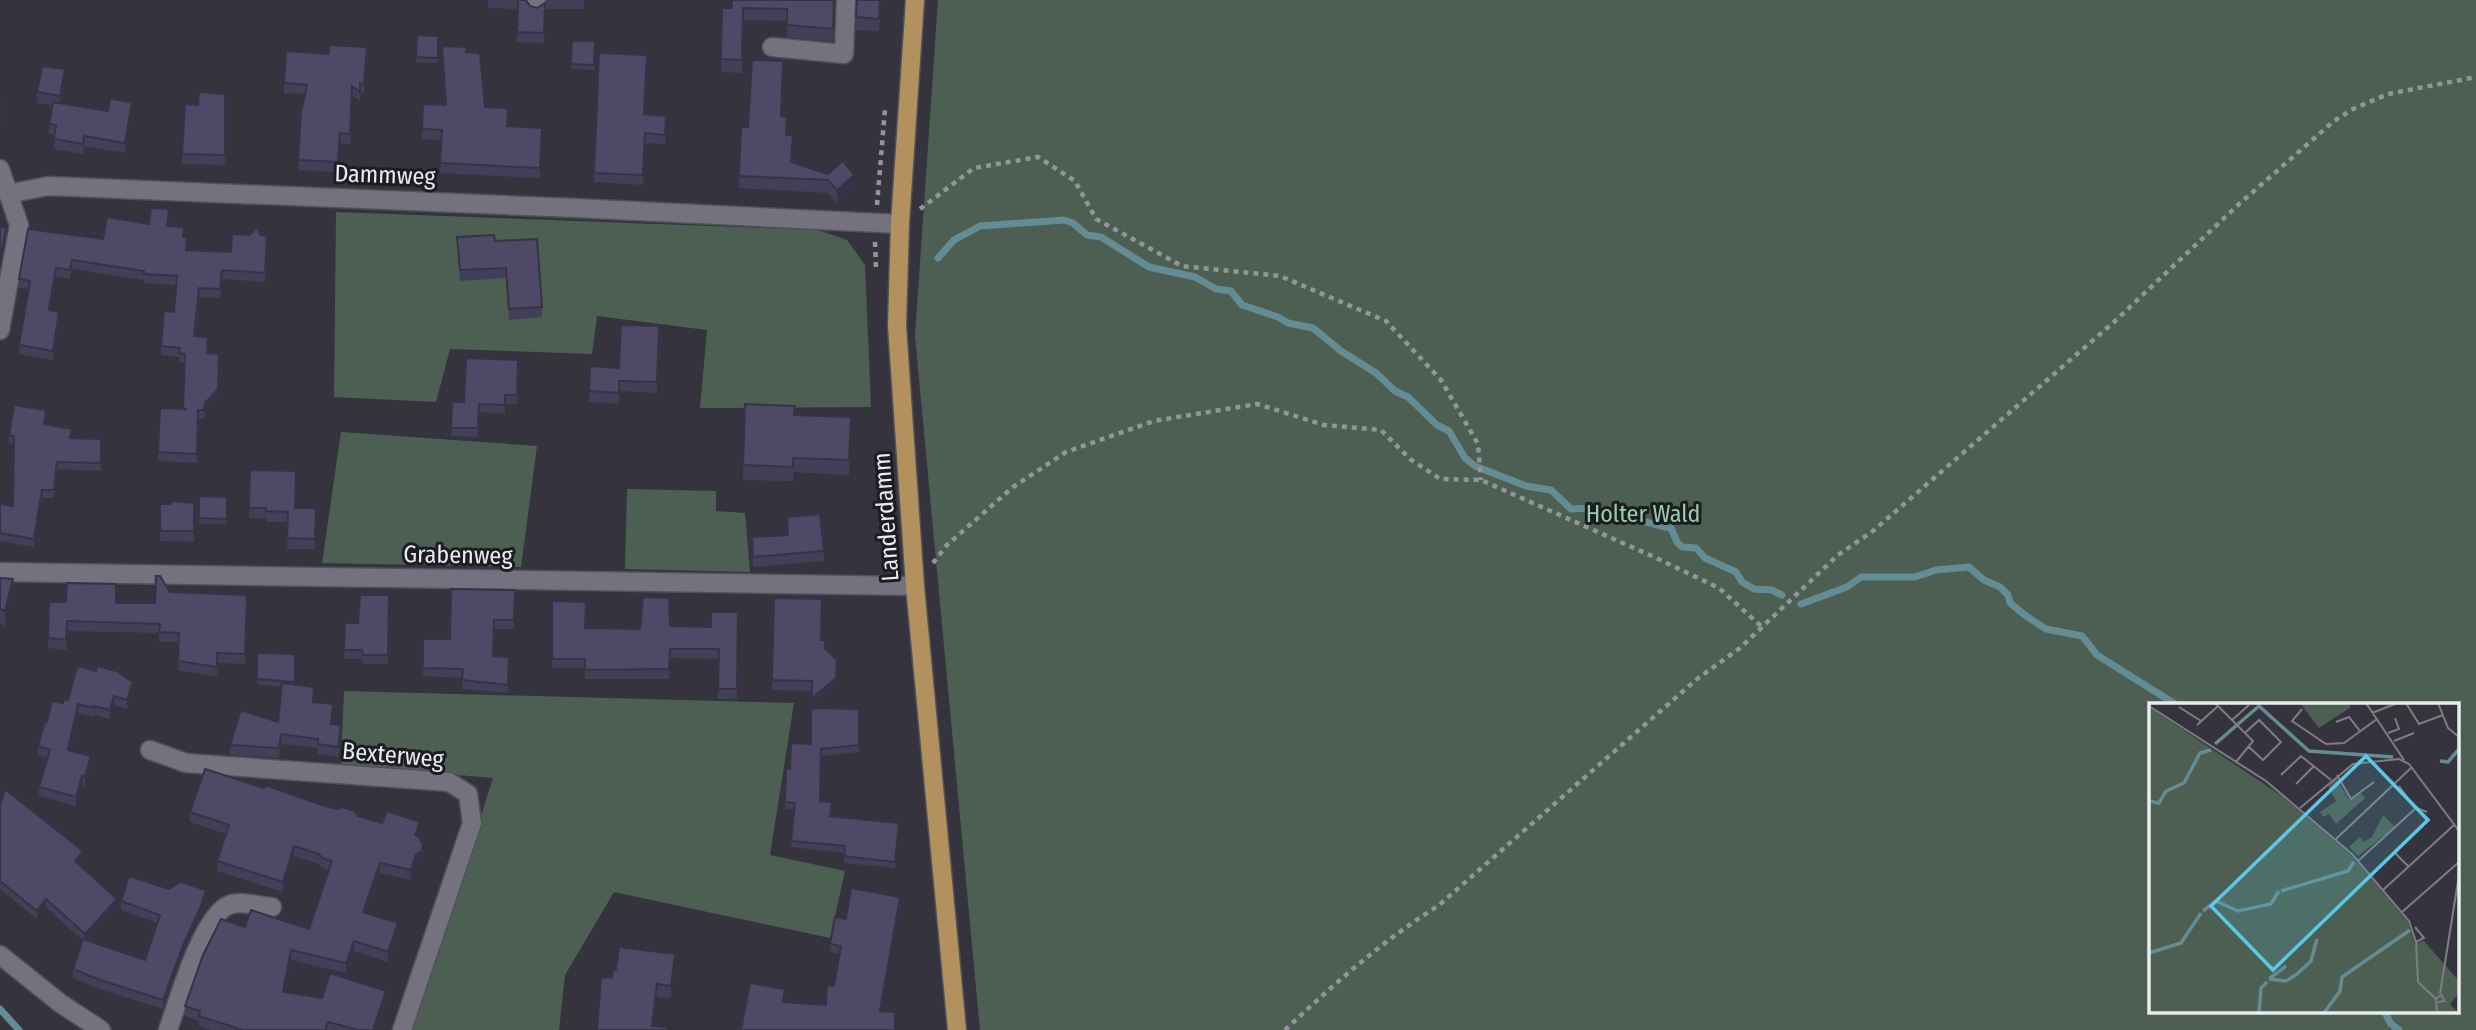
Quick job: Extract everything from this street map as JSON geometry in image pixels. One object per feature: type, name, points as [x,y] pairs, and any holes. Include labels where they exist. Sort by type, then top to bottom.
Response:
[{"type":"main road","name":"Landerdamm","points":[[915,0],[900,224],[897,326],[915,586],[957,1030]]},
{"type":"street","points":[[772,47],[844,54],[846,0]]},
{"type":"street","points":[[0,169],[19,225],[0,330]]},
{"type":"street","name":"Dammweg","points":[[8,194],[48,186],[900,224]]},
{"type":"street","name":"Grabenweg","points":[[0,572],[915,586]]},
{"type":"street","name":"Bexterweg","points":[[150,750],[186,764],[449,782],[468,794],[472,823],[402,1030]]},
{"type":"street","points":[[168,1030],[203,936],[212,919],[228,905],[272,907]]},
{"type":"street","points":[[0,955],[60,1003],[101,1030]]},
{"type":"path","points":[[1285,1030],[1332,986],[1391,938],[1438,906],[1697,679],[1740,648],[1838,555],[1873,531],[2104,331],[2238,205],[2334,121],[2353,109],[2388,94],[2476,77]]},
{"type":"path","points":[[900,224],[974,168],[1038,158],[1075,181],[1096,219],[1182,266],[1280,276],[1387,321],[1441,380],[1478,443],[1481,478]]},
{"type":"path","points":[[915,586],[947,545],[1013,487],[1066,452],[1154,421],[1257,404],[1324,425],[1381,430],[1410,459],[1440,479],[1481,478],[1719,588],[1762,627]]},
{"type":"green space","name":"Holter Wald","points":[[938,0],[2476,0],[2476,1030],[980,1030],[915,336]]},
{"type":"green space","points":[[336,212],[818,230],[847,240],[865,265],[871,407],[700,408],[707,330],[597,316],[592,354],[450,349],[436,402],[334,397]]},
{"type":"green space","points":[[341,432],[537,446],[521,567],[322,563]]},
{"type":"green space","points":[[627,489],[716,491],[716,511],[745,513],[750,572],[625,569]]},
{"type":"green space","points":[[344,691],[794,703],[770,855],[845,871],[830,938],[614,892],[565,975],[559,1030],[413,1030],[493,778],[341,765]]},
{"type":"building","points":[[518,0],[526,0],[530,6],[537,8],[545,3],[544,33],[517,32]]},
{"type":"building","points":[[732,0],[834,0],[833,29],[787,25],[787,9],[743,8],[742,60],[721,59],[722,8],[732,8]]},
{"type":"building","points":[[857,0],[880,0],[879,19],[856,17]]},
{"type":"building","points":[[417,35],[438,36],[438,58],[416,57]]},
{"type":"building","points":[[572,41],[595,41],[594,65],[571,64]]},
{"type":"building","points":[[329,45],[367,47],[364,84],[360,83],[360,92],[352,86],[350,134],[340,133],[338,162],[298,160],[301,112],[307,85],[284,83],[286,51],[329,54]]},
{"type":"building","points":[[442,46],[467,47],[466,52],[480,53],[485,107],[508,108],[507,126],[542,128],[540,168],[440,163],[442,130],[422,129],[423,104],[446,105]]},
{"type":"building","points":[[599,53],[647,55],[644,114],[666,116],[665,135],[645,133],[643,175],[594,173]]},
{"type":"building","points":[[752,60],[783,61],[781,116],[787,117],[786,135],[793,135],[791,162],[828,174],[843,161],[854,175],[837,190],[828,180],[739,176],[741,127],[748,127]]},
{"type":"building","points":[[42,66],[65,69],[60,96],[37,92]]},
{"type":"building","points":[[199,92],[225,94],[225,155],[182,154],[185,104],[198,105]]},
{"type":"building","points":[[110,99],[132,102],[125,143],[84,136],[83,144],[54,139],[56,125],[49,124],[53,102],[108,111]]},
{"type":"building","points":[[2,100],[1,129],[0,129]]},
{"type":"building","points":[[151,208],[169,209],[167,226],[184,227],[183,237],[187,237],[186,250],[231,252],[232,234],[250,235],[257,227],[261,235],[267,236],[265,273],[222,270],[220,289],[199,288],[194,336],[208,337],[207,353],[219,354],[218,389],[205,403],[204,410],[198,410],[197,454],[158,452],[160,408],[183,409],[185,354],[179,353],[180,348],[161,346],[164,311],[174,312],[177,276],[144,274],[144,271],[72,260],[70,270],[56,268],[49,310],[59,312],[53,351],[19,345],[30,281],[19,279],[28,229],[103,239],[107,217],[149,224]]},
{"type":"building","points":[[0,227],[6,228],[0,261]]},
{"type":"building","points":[[494,235],[495,241],[537,239],[542,307],[509,309],[506,268],[460,270],[457,237]]},
{"type":"building","points":[[621,325],[659,326],[657,382],[619,381],[619,393],[589,391],[590,366],[619,368]]},
{"type":"building","points":[[466,358],[518,360],[517,395],[505,395],[505,405],[479,404],[478,428],[451,428],[452,402],[464,402]]},
{"type":"building","points":[[745,404],[795,406],[794,415],[851,417],[849,460],[793,458],[793,467],[743,465]]},
{"type":"building","points":[[14,405],[46,410],[44,424],[72,429],[70,438],[101,439],[101,463],[57,462],[54,490],[42,490],[34,539],[0,533],[0,504],[13,506],[14,436],[9,435]]},
{"type":"building","points":[[250,470],[296,471],[295,508],[316,508],[315,539],[287,538],[288,512],[249,508]]},
{"type":"building","points":[[199,496],[227,497],[227,519],[199,518]]},
{"type":"building","points":[[173,501],[194,503],[194,531],[160,531],[160,504],[170,504]]},
{"type":"building","points":[[820,514],[824,551],[753,557],[752,537],[788,535],[787,517]]},
{"type":"building","points":[[156,576],[160,576],[170,592],[247,595],[245,654],[217,653],[217,667],[178,661],[179,633],[159,632],[160,624],[67,621],[66,640],[48,638],[49,602],[66,602],[67,583],[116,584],[116,603],[155,603]]},
{"type":"building","points":[[0,578],[13,579],[5,611],[0,609]]},
{"type":"building","points":[[451,589],[515,590],[514,620],[494,620],[493,656],[509,657],[508,685],[462,680],[463,669],[423,668],[423,639],[450,639]]},
{"type":"building","points":[[360,595],[389,595],[388,655],[363,655],[362,650],[344,650],[345,623],[358,623]]},
{"type":"building","points":[[643,597],[669,598],[670,626],[711,627],[711,612],[738,612],[737,689],[718,689],[719,649],[670,649],[669,669],[585,670],[585,659],[552,659],[552,601],[586,602],[585,628],[640,629]]},
{"type":"building","points":[[774,598],[822,599],[821,640],[825,640],[825,648],[837,660],[836,678],[812,698],[812,681],[772,680]]},
{"type":"building","points":[[257,653],[295,654],[295,682],[257,679]]},
{"type":"building","points":[[77,666],[96,671],[97,666],[120,672],[133,682],[127,700],[114,696],[110,710],[78,704],[68,750],[91,756],[76,797],[39,787],[50,750],[38,746],[52,701],[63,703],[64,699],[68,700]]},
{"type":"building","points":[[282,683],[314,687],[313,702],[333,704],[331,724],[341,725],[338,747],[318,744],[318,739],[281,734],[279,748],[230,745],[241,710],[278,722]]},
{"type":"building","points":[[811,708],[859,709],[859,745],[821,749],[820,801],[832,802],[830,816],[899,823],[895,862],[844,856],[845,846],[791,841],[795,803],[785,802],[786,769],[790,769],[791,743],[811,744]]},
{"type":"building","points":[[205,769],[264,788],[265,785],[325,806],[338,809],[342,807],[355,811],[358,816],[382,823],[387,811],[420,822],[415,835],[423,845],[421,852],[416,854],[411,870],[380,863],[363,912],[398,923],[388,952],[354,941],[346,963],[291,950],[283,992],[322,998],[330,973],[386,991],[373,1030],[358,1030],[328,1022],[325,1030],[243,1030],[199,1016],[200,1011],[185,1006],[203,955],[221,919],[245,927],[251,910],[309,929],[332,861],[294,846],[283,882],[217,861],[229,825],[190,812]]},
{"type":"building","points":[[5,789],[83,851],[75,861],[117,899],[85,934],[46,899],[37,911],[0,881],[0,805]]},
{"type":"building","points":[[129,876],[169,889],[180,882],[206,890],[163,1000],[73,969],[83,939],[145,960],[160,915],[121,901]]},
{"type":"building","points":[[851,888],[900,897],[880,1011],[895,1012],[895,1030],[741,1030],[750,983],[785,989],[783,1002],[826,1005],[827,985],[834,986],[841,946],[830,944],[835,917],[846,919]]},
{"type":"building","points":[[619,947],[675,954],[671,986],[657,984],[652,1026],[668,1027],[667,1030],[597,1030],[601,977],[612,978],[613,970],[616,970]]},
{"type":"waterway","points":[[938,258],[954,240],[980,226],[1064,220],[1073,223],[1087,235],[1101,237],[1149,267],[1195,277],[1216,289],[1231,291],[1242,305],[1288,323],[1313,328],[1341,351],[1376,373],[1395,391],[1408,397],[1437,425],[1449,431],[1465,458],[1475,466],[1526,486],[1551,490],[1571,509],[1597,509],[1671,528],[1682,547],[1696,548],[1705,558],[1736,572],[1742,582],[1754,589],[1772,590],[1782,595]]},
{"type":"waterway","points":[[1801,604],[1847,587],[1861,577],[1915,577],[1936,570],[1969,567],[1984,580],[2000,587],[2008,595],[2010,603],[2026,616],[2046,629],[2082,636],[2097,655],[2173,703]]},
{"type":"waterway","points":[[0,1009],[19,1030]]},
{"type":"waterway","points":[[2385,1012],[2391,1024],[2399,1030]]}]
